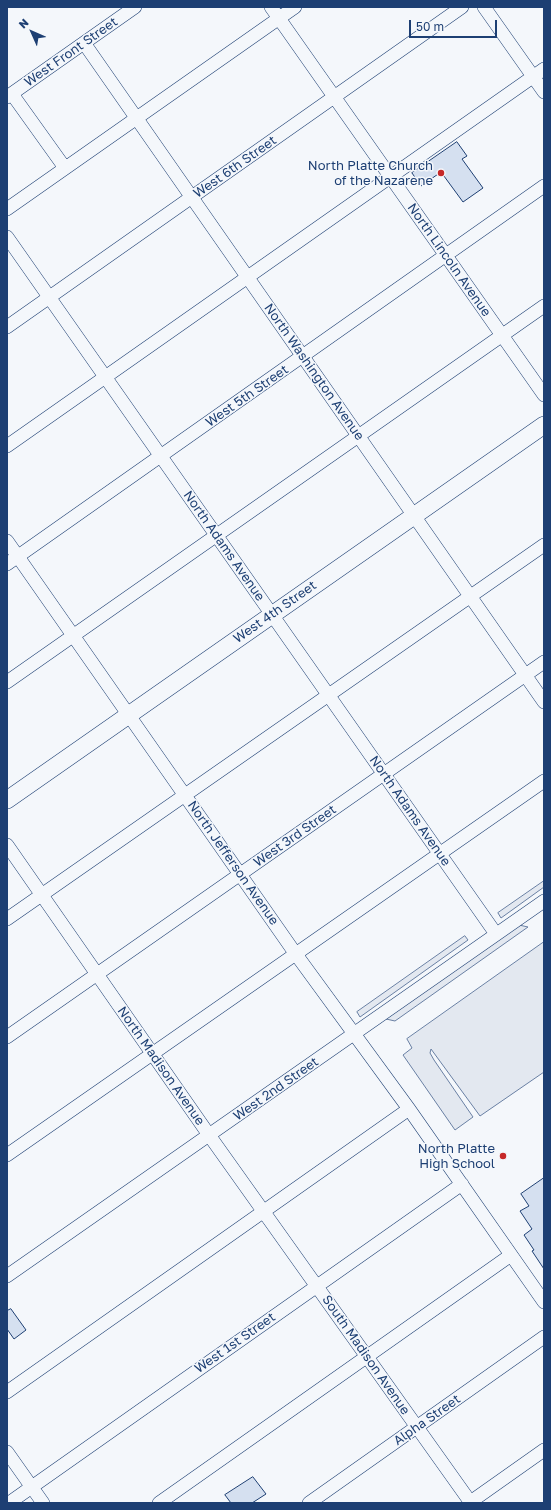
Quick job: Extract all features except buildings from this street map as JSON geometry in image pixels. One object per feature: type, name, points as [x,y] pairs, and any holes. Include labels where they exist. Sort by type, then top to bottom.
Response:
[{"type":"main road","name":"West 4th Street","points":[[7,800],[544,425]]},
{"type":"street","name":"West Front Street","points":[[9,95],[135,7]]},
{"type":"street","name":"North Lincoln Avenue","points":[[271,7],[544,395]]},
{"type":"street","points":[[7,209],[295,7]]},
{"type":"street","name":"West 6th Street","points":[[7,327],[462,7]]},
{"type":"street","points":[[484,7],[539,73],[544,92]]},
{"type":"street","name":"North Washington Avenue","points":[[84,43],[544,702]]},
{"type":"street","points":[[7,446],[539,73]]},
{"type":"street","points":[[9,95],[65,168]]},
{"type":"street","name":"West 5th Street","points":[[7,564],[544,186]]},
{"type":"street","name":"North Adams Avenue","points":[[7,236],[496,934]]},
{"type":"street","points":[[7,682],[544,306]]},
{"type":"street","name":"North Jefferson Avenue","points":[[7,541],[295,953],[409,1109],[544,1302]]},
{"type":"street","points":[[7,919],[544,545]]},
{"type":"street","name":"West 3rd Street","points":[[7,1037],[544,662]]},
{"type":"street","points":[[7,1155],[544,781]]},
{"type":"street","name":"North Madison Avenue","points":[[7,845],[209,1135],[317,1286]]},
{"type":"street","name":"West 2nd Street","points":[[7,1276],[544,901]]},
{"type":"street","points":[[7,1392],[409,1109]]},
{"type":"street","name":"West 1st Street","points":[[9,1503],[462,1184]]},
{"type":"street","points":[[160,1503],[368,1358],[511,1255]]},
{"type":"street","name":"South Madison Avenue","points":[[317,1286],[470,1503]]},
{"type":"street","name":"Alpha Street","points":[[309,1503],[544,1337]]},
{"type":"street","points":[[470,1503],[544,1450]]},
{"type":"street","points":[[7,1452],[43,1503]]},
{"type":"shaded area","points":[[544,881],[544,887],[501,918],[498,913]]},
{"type":"shaded area","points":[[519,925],[528,927],[395,1021],[386,1019]]},
{"type":"shaded area","points":[[465,936],[468,940],[360,1017],[357,1012]]},
{"type":"shaded area","points":[[544,942],[544,1072],[480,1116],[431,1049],[430,1053],[434,1060],[473,1117],[455,1130],[403,1055],[412,1048],[407,1039]]},
{"type":"place","name":"North Platte Church of the Nazarene","points":[[441,173]]},
{"type":"place","name":"North Platte High School","points":[[503,1156]]}]
